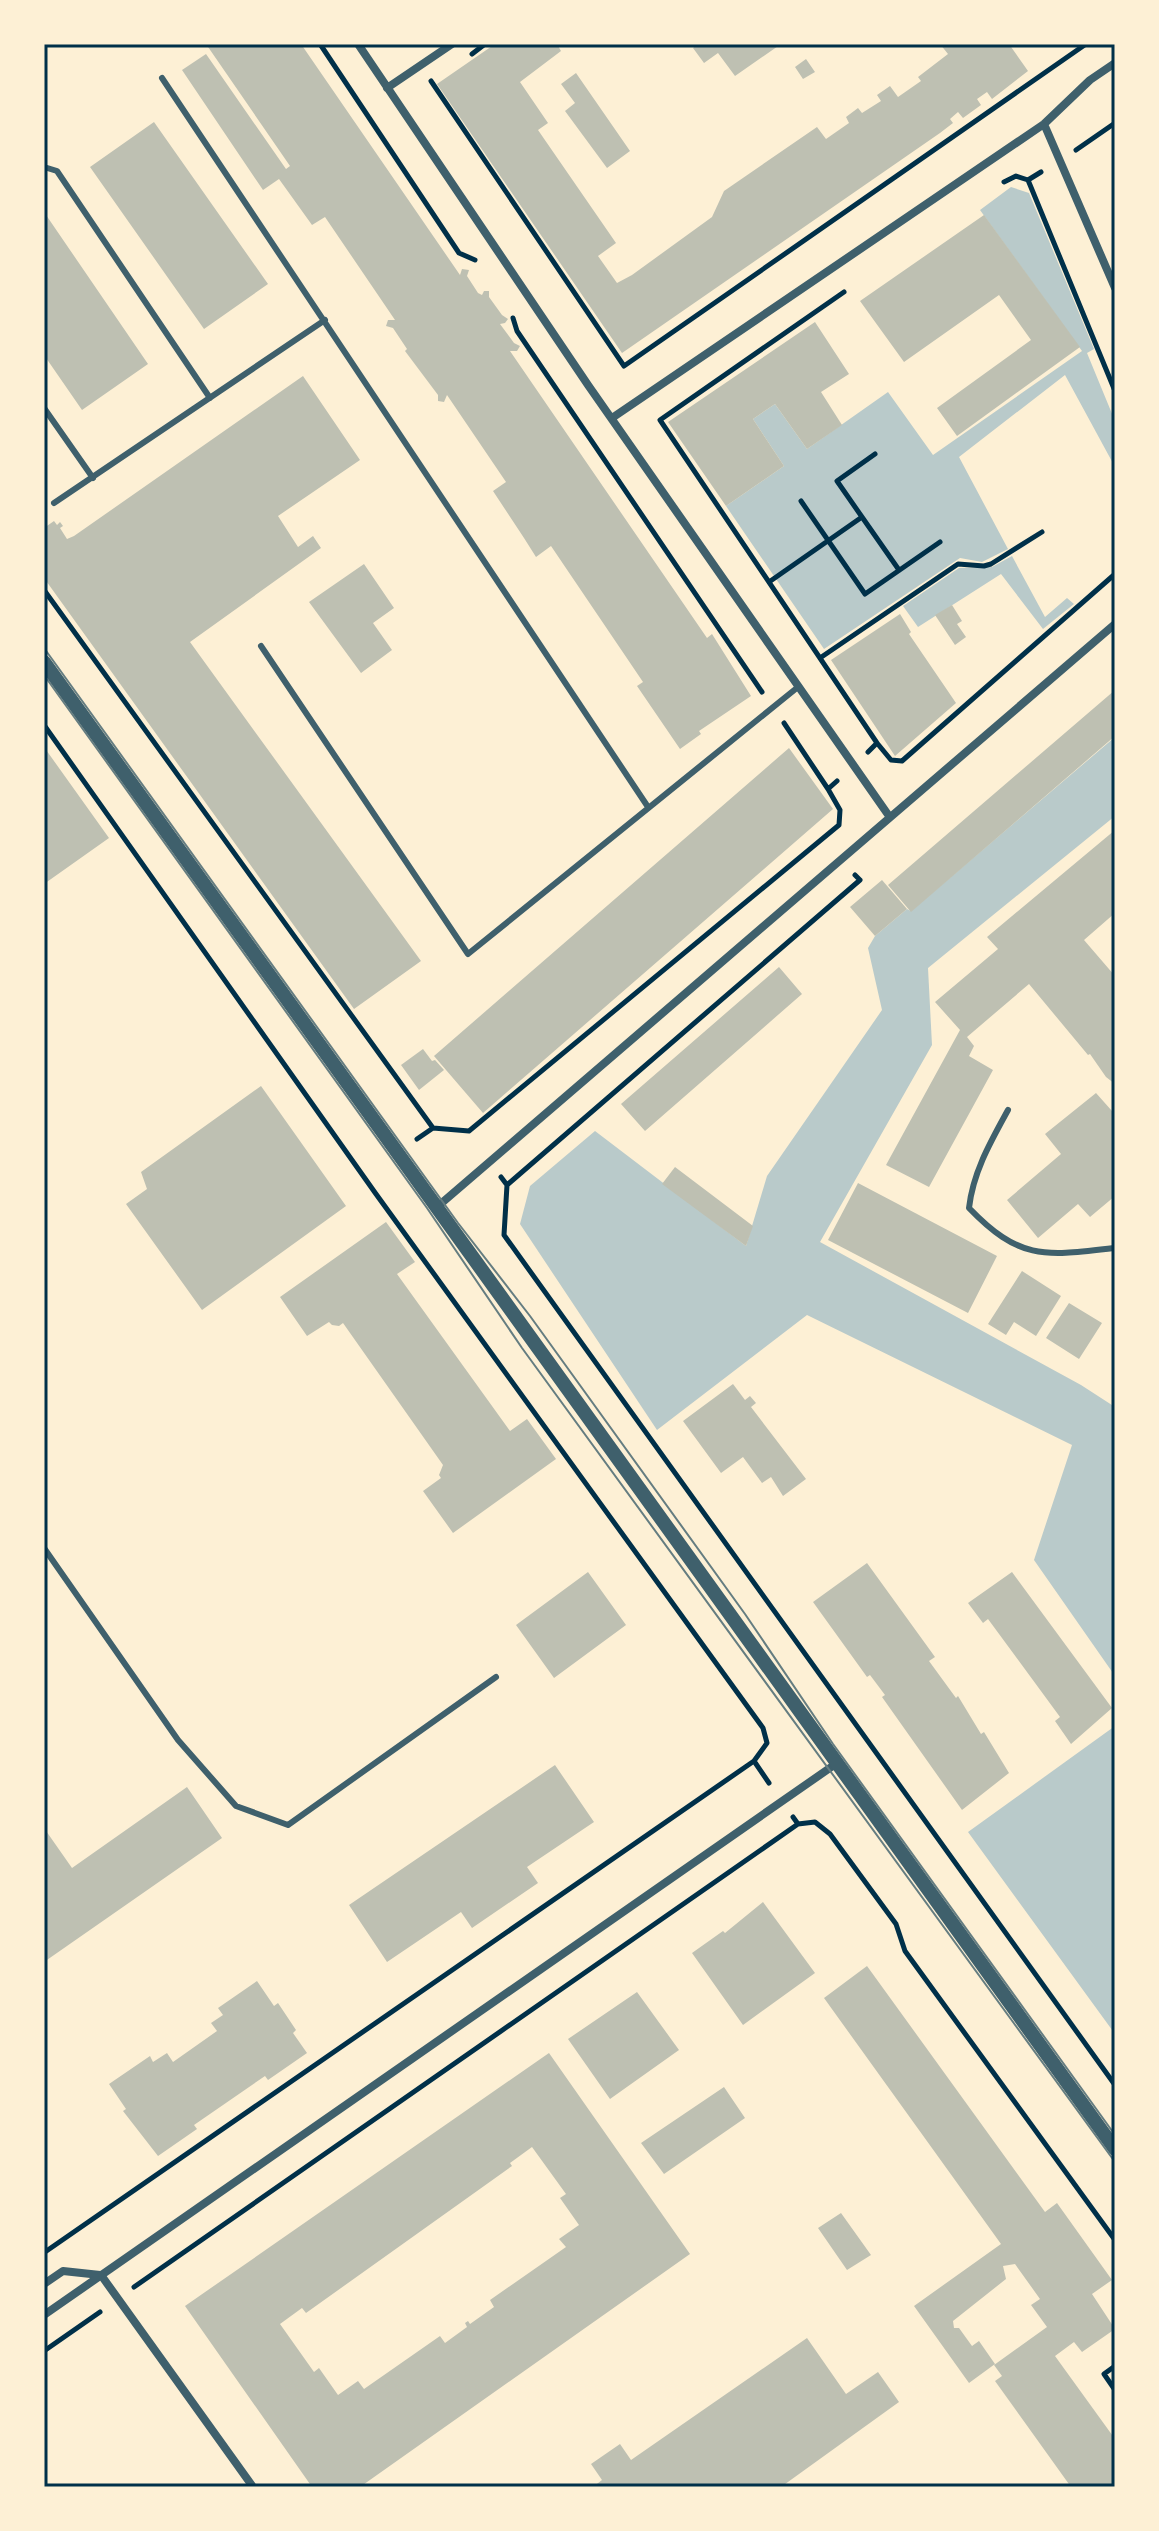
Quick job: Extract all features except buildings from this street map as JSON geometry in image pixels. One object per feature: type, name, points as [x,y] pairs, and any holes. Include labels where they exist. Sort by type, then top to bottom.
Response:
[{"type":"street","points":[[358,44],[612,418],[889,816]]},
{"type":"street","points":[[387,88],[452,44]]},
{"type":"street","points":[[612,418],[1044,124],[1090,80],[1115,63]]},
{"type":"street","points":[[1044,124],[1115,288]]},
{"type":"street","points":[[437,1207],[1115,624]]},
{"type":"street","points":[[44,662],[1115,2149]]},
{"type":"street","points":[[44,2315],[837,1763]]},
{"type":"street","points":[[44,2284],[63,2271],[101,2275],[253,2487]]},
{"type":"lane","points":[[162,78],[648,807]]},
{"type":"lane","points":[[44,167],[57,171],[210,398]]},
{"type":"lane","points":[[54,503],[325,320]]},
{"type":"lane","points":[[44,408],[93,478]]},
{"type":"lane","points":[[261,646],[468,954],[798,687]]},
{"type":"lane","points":[[1008,1110],[971,1187],[969,1208],[991,1232],[1025,1249],[1055,1252],[1115,1248]]},
{"type":"lane","points":[[44,1548],[178,1740],[236,1806],[288,1825],[496,1677]]},
{"type":"path","points":[[320,44],[459,253],[473,258],[481,269]]},
{"type":"path","points":[[421,66],[624,366],[1086,44]]},
{"type":"path","points":[[992,189],[1016,176],[1028,180],[1115,123]]},
{"type":"path","points":[[1028,180],[1115,391]]},
{"type":"path","points":[[851,286],[660,420],[891,760],[902,761],[1115,574]]},
{"type":"path","points":[[44,590],[433,1128],[469,1131],[839,825],[840,810],[517,331],[511,312]]},
{"type":"path","points":[[875,454],[837,481],[899,570]]},
{"type":"path","points":[[801,501],[865,594],[940,542]]},
{"type":"path","points":[[769,582],[862,517]]},
{"type":"path","points":[[820,658],[958,564],[991,564],[1042,532]]},
{"type":"path","points":[[44,725],[376,1194],[763,1728],[767,1743],[754,1761],[44,2253]]},
{"type":"path","points":[[828,789],[877,743]]},
{"type":"path","points":[[507,1185],[504,1235],[1115,2085]]},
{"type":"path","points":[[798,1824],[815,1822],[830,1834],[896,1924],[905,1951],[1115,2240]]},
{"type":"path","points":[[1115,2366],[1104,2374],[1115,2390]]},
{"type":"shaded area","points":[[1011,187],[1029,193],[1094,349],[1087,353],[1115,421],[1115,467],[1065,375],[959,457],[1008,549],[982,562],[960,558],[824,649],[726,506],[784,466],[753,419],[775,404],[807,449],[888,392],[933,455],[1082,351],[980,210]]},
{"type":"shaded area","points":[[1012,556],[1045,617],[1067,598],[1074,604],[1043,629],[1001,574],[918,627],[903,606],[959,568],[992,567]]},
{"type":"shaded area","points":[[1115,737],[1115,816],[928,968],[932,1045],[820,1242],[1081,1385],[1115,1407],[1115,1676],[1034,1560],[1072,1445],[807,1315],[657,1430],[520,1224],[530,1186],[595,1131],[746,1246],[767,1176],[882,1010],[868,948],[875,936],[907,909],[911,911]]},
{"type":"shaded area","points":[[1115,1726],[1115,2034],[968,1832]]},
{"type":"tram line","points":[[44,648],[458,1223],[530,1316],[745,1614],[833,1744],[1115,2135]]},
{"type":"tram line","points":[[44,675],[427,1208],[522,1348],[1115,2162]]}]
